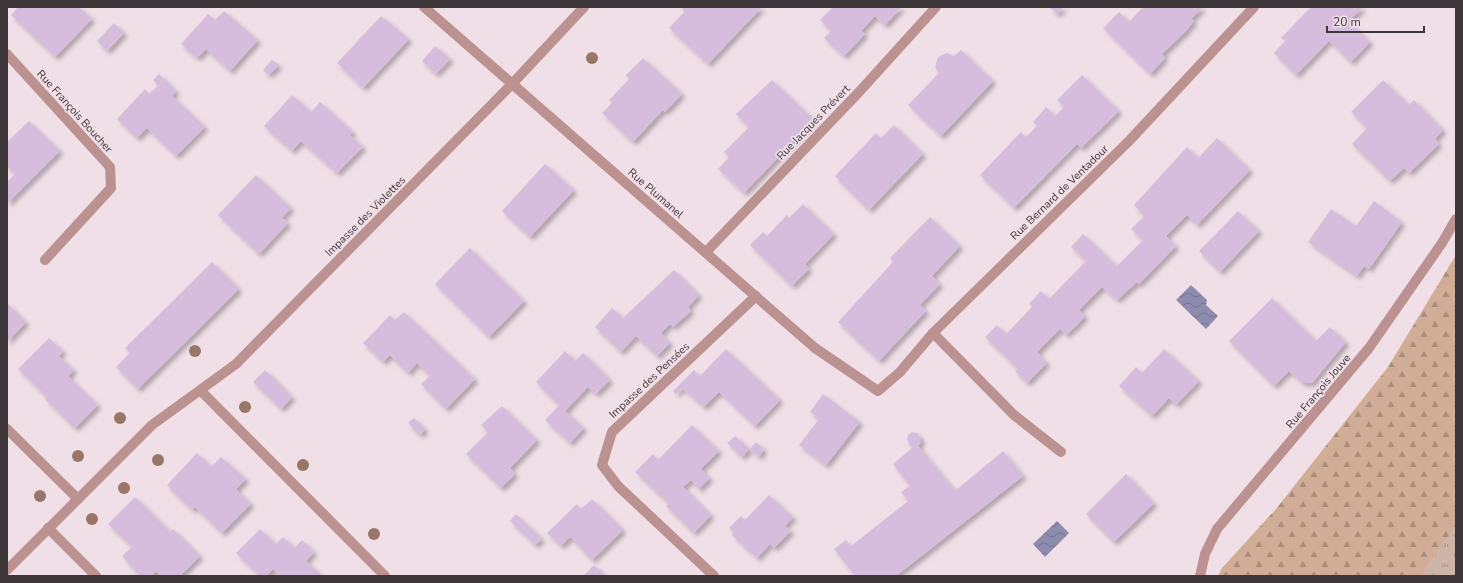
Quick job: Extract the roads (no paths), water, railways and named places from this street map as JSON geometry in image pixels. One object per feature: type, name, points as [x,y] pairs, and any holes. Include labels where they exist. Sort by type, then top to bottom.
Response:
[{"type":"street","name":"Rue Plumanel","points":[[424,7],[815,348],[878,391]]},
{"type":"street","name":"Impasse des Violettes","points":[[7,570],[152,425],[201,391],[236,364],[512,84],[584,7]]},
{"type":"street","name":"Rue Jacques Prévert","points":[[706,252],[860,91],[936,7]]},
{"type":"street","name":"Rue Bernard de Ventadour","points":[[878,391],[900,372],[932,333],[1129,140],[1254,7]]},
{"type":"street","name":"Rue François Boucher","points":[[7,54],[110,167],[111,188],[45,260]]},
{"type":"street","name":"Rue François Jouve","points":[[1200,576],[1205,554],[1217,529],[1369,348],[1442,243],[1456,219]]},
{"type":"street","name":"Impasse des Pensées","points":[[714,576],[618,486],[602,465],[612,432],[756,296]]},
{"type":"street","points":[[932,333],[1014,415],[1061,452]]},
{"type":"street","points":[[201,391],[385,576]]},
{"type":"street","points":[[7,428],[78,499]]},
{"type":"street","points":[[48,528],[96,576]]},
{"type":"water","points":[[1191,285],[1207,300],[1206,305],[1218,316],[1206,329],[1176,300]]},
{"type":"water","points":[[1057,521],[1069,533],[1045,557],[1033,544]]}]
